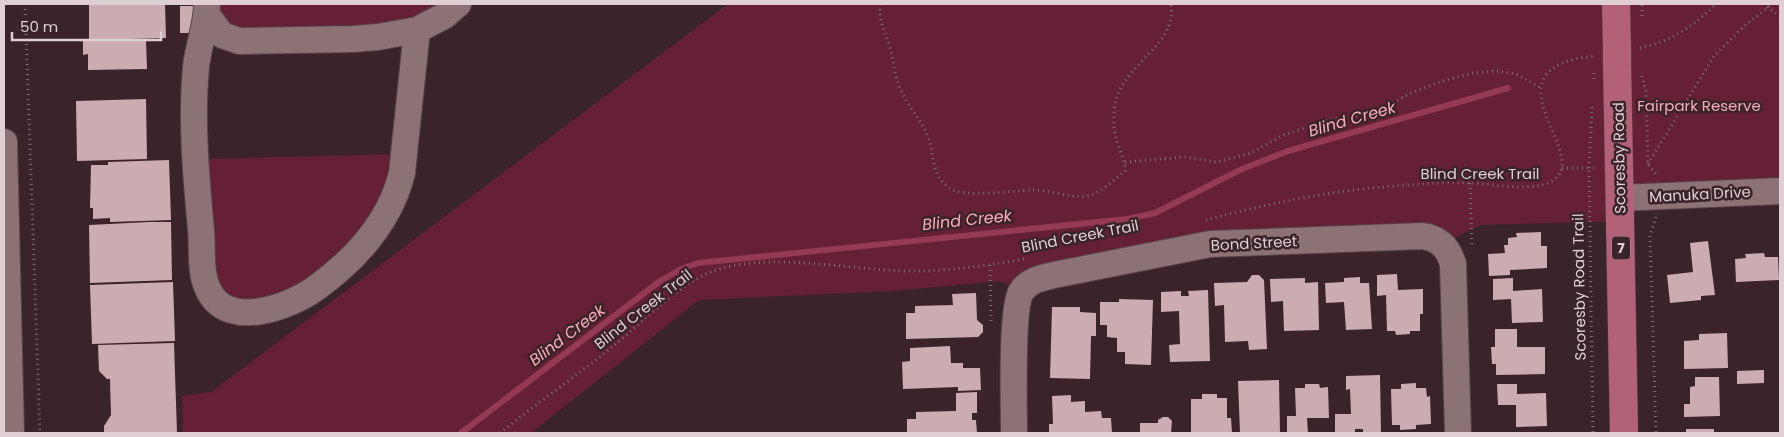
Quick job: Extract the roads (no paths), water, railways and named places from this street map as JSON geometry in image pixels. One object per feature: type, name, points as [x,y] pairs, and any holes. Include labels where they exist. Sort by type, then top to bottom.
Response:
[{"type":"main road","name":"Scoresby Road","points":[[1616,4],[1616,34],[1629,68],[1620,198],[1624,433]]},
{"type":"street","points":[[207,10],[222,35],[239,41],[360,39],[417,30],[444,16],[458,4]]},
{"type":"street","points":[[207,10],[196,73],[196,189],[204,273],[210,293],[216,301],[223,306],[241,312],[262,312],[273,309],[313,290],[358,251],[388,213],[396,195],[402,173],[417,30]]},
{"type":"street","points":[[4,142],[11,433]]},
{"type":"street","name":"Manuka Drive","points":[[1620,198],[1780,191]]},
{"type":"street","name":"Bond Street","points":[[1014,433],[1016,312],[1022,291],[1029,283],[1054,275],[1210,244],[1422,236],[1430,237],[1443,244],[1453,264],[1458,433]]},
{"type":"waterway","name":"Blind Creek","points":[[461,433],[660,281],[681,269],[698,263],[1127,219],[1155,213],[1242,169],[1288,151],[1508,88]]},
{"type":"park label","name":"Fairpark Reserve","points":[[1699,105]]}]
